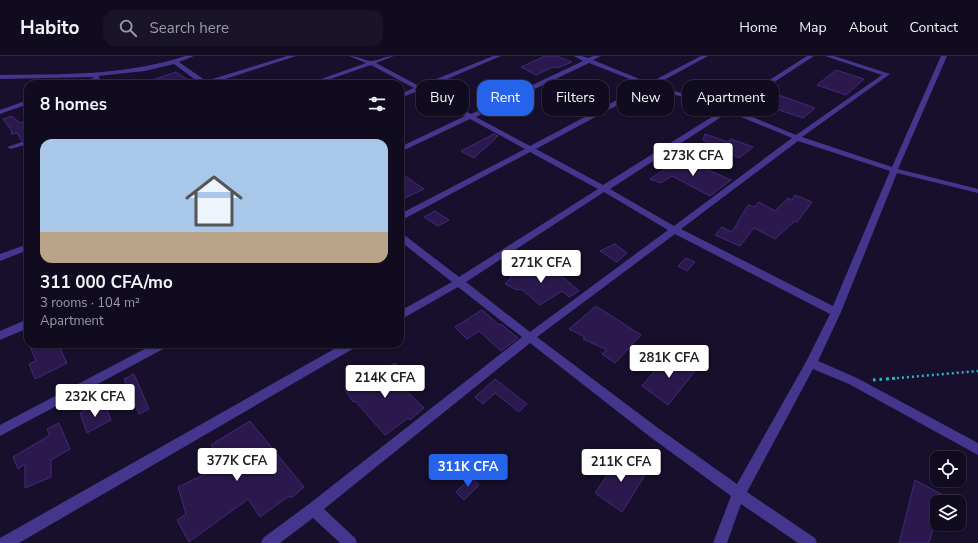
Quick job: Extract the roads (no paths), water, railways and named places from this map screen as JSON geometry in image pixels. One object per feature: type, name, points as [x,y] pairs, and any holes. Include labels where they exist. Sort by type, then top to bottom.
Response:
[{"type":"street","points":[[92,80],[106,75],[175,62],[190,56]]},
{"type":"street","points":[[218,80],[293,56]]},
{"type":"street","points":[[352,56],[372,63],[416,86]]},
{"type":"street","points":[[322,80],[390,56]]},
{"type":"street","points":[[439,80],[498,56]]},
{"type":"street","points":[[577,56],[637,80]]},
{"type":"street","points":[[404,148],[598,56]]},
{"type":"street","points":[[659,80],[705,56]]},
{"type":"street","points":[[773,80],[810,56]]},
{"type":"street","points":[[268,543],[314,509],[530,337],[673,229],[887,74],[828,56]]},
{"type":"street","points":[[720,543],[738,495],[812,363],[836,312],[894,170],[944,56]]},
{"type":"street","points":[[175,62],[200,80]]},
{"type":"street","points":[[0,77],[106,75]]},
{"type":"street","points":[[404,94],[416,89]]},
{"type":"street","points":[[404,216],[617,102]]},
{"type":"street","points":[[0,112],[24,103]]},
{"type":"street","points":[[404,314],[459,282],[717,116]]},
{"type":"street","points":[[745,116],[797,138],[894,170],[978,191]]},
{"type":"street","points":[[470,117],[604,189],[673,229],[836,312]]},
{"type":"street","points":[[11,147],[24,143]]},
{"type":"street","points":[[404,239],[738,495],[810,543]]},
{"type":"street","points":[[0,258],[24,249]]},
{"type":"street","points":[[0,336],[24,325]]},
{"type":"street","points":[[0,431],[156,348]]},
{"type":"street","points":[[5,543],[345,348]]},
{"type":"street","points":[[812,363],[853,381],[978,449]]},
{"type":"street","points":[[314,509],[350,543]]}]
